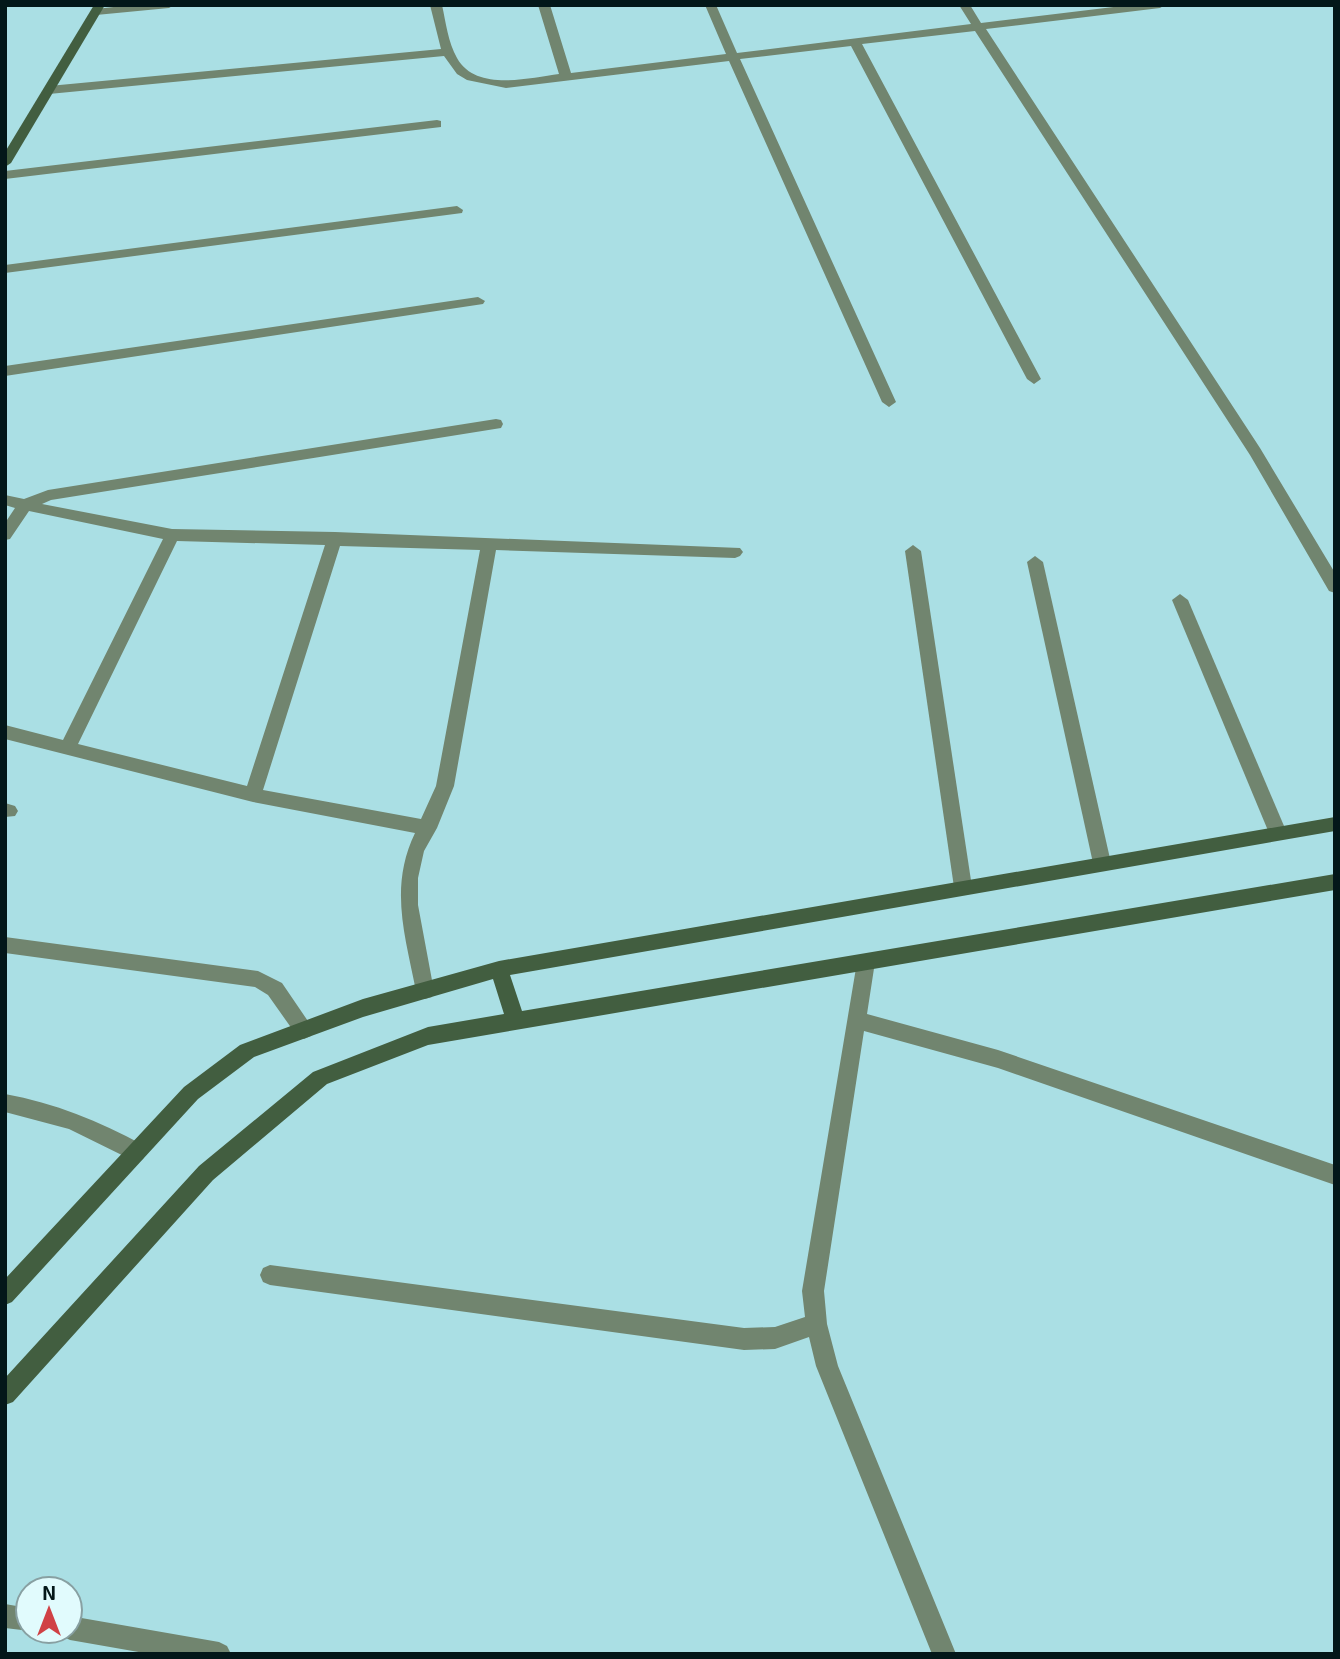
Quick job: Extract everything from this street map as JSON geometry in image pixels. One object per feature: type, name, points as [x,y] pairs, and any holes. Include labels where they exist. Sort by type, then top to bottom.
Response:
[{"type":"street","points":[[6,161],[98,8],[169,5]]},
{"type":"street","points":[[436,5],[448,52],[455,66],[465,76],[479,82],[506,84],[1160,5]]},
{"type":"street","points":[[544,5],[566,77]]},
{"type":"street","points":[[710,5],[889,401]]},
{"type":"street","points":[[964,5],[1255,452],[1335,587]]},
{"type":"street","points":[[855,42],[1034,379]]},
{"type":"street","points":[[49,90],[448,52]]},
{"type":"street","points":[[5,174],[437,124]]},
{"type":"street","points":[[5,269],[457,210]]},
{"type":"street","points":[[5,371],[478,302]]},
{"type":"street","points":[[5,535],[25,505],[48,495],[496,424]]},
{"type":"street","points":[[5,500],[172,535],[735,552]]},
{"type":"street","points":[[68,748],[172,535]]},
{"type":"street","points":[[253,795],[335,538]]},
{"type":"street","points":[[425,991],[409,905],[409,878],[415,851],[428,828],[445,786],[489,544]]},
{"type":"street","points":[[913,551],[963,887]]},
{"type":"street","points":[[1035,562],[1101,863]]},
{"type":"street","points":[[1180,600],[1278,834]]},
{"type":"street","points":[[5,732],[253,795],[428,828]]},
{"type":"street","points":[[5,1295],[14,1275],[191,1093],[247,1051],[363,1009],[499,969],[1335,824]]},
{"type":"street","points":[[5,1394],[206,1173],[320,1078],[428,1037],[1335,882]]},
{"type":"street","points":[[5,945],[258,979],[275,989],[304,1030]]},
{"type":"street","points":[[866,962],[813,1291],[816,1324],[827,1366],[944,1654]]},
{"type":"street","points":[[499,969],[516,1022]]},
{"type":"street","points":[[857,1020],[998,1059],[1335,1175]]},
{"type":"street","points":[[5,1103],[47,1110],[85,1124],[136,1152]]},
{"type":"street","points":[[270,1275],[744,1339],[775,1338],[816,1324]]},
{"type":"street","points":[[84,1630],[219,1654]]}]
